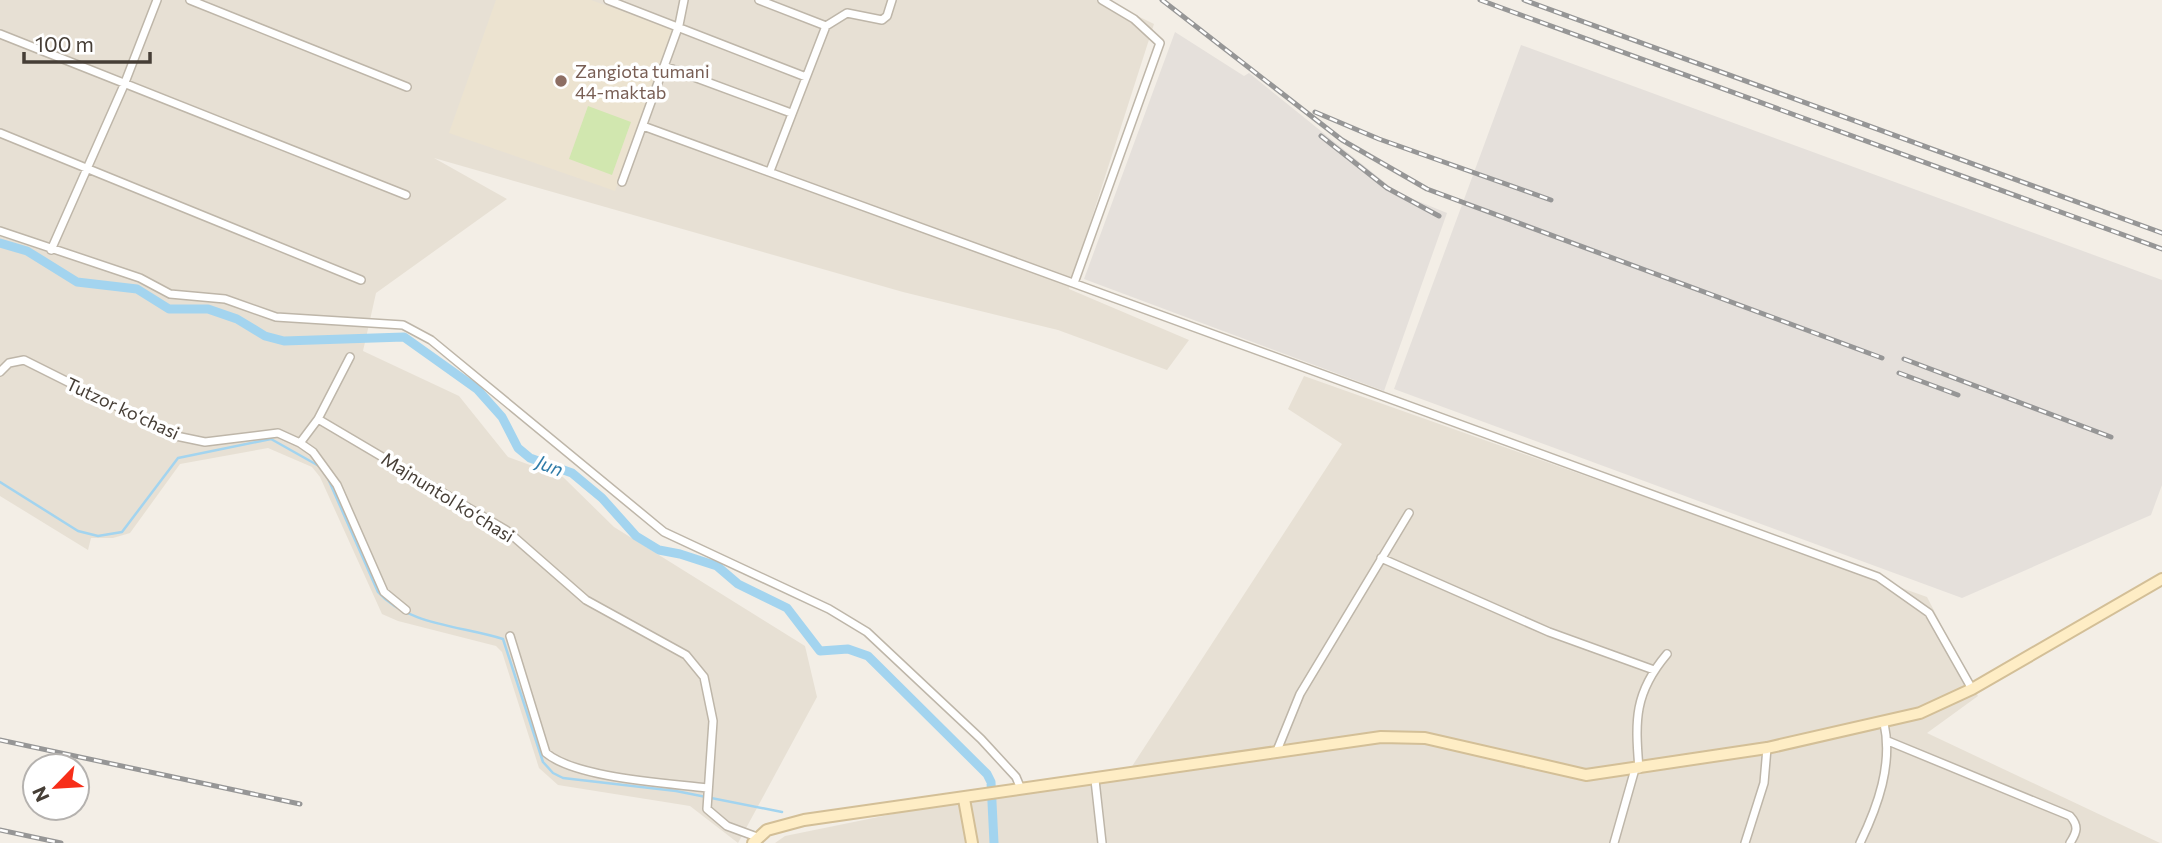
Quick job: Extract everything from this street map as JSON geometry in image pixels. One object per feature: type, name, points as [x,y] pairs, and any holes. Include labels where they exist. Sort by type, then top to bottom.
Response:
[{"type":"main road","points":[[755,840],[767,830],[804,820],[1381,737],[1424,738],[1586,775],[1767,748],[1920,713],[1972,690],[2162,579]]},
{"type":"main road","points":[[964,799],[972,843]]},
{"type":"street","points":[[51,250],[124,85],[157,0]]},
{"type":"street","points":[[190,0],[407,87]]},
{"type":"street","points":[[608,0],[679,25],[806,77]]},
{"type":"street","points":[[622,182],[679,25],[684,0]]},
{"type":"street","points":[[759,0],[826,26]]},
{"type":"street","points":[[770,171],[826,26],[847,13],[882,20],[887,16],[892,0]]},
{"type":"street","points":[[1074,283],[1160,43],[1134,19],[1102,0]]},
{"type":"street","points":[[0,34],[406,195]]},
{"type":"street","points":[[664,66],[791,113]]},
{"type":"street","points":[[643,126],[1878,577],[1929,613],[1972,690]]},
{"type":"street","points":[[0,133],[87,166],[361,280]]},
{"type":"street","points":[[0,231],[140,278],[170,294],[225,299],[276,317],[403,325],[431,340],[664,532],[830,609],[867,632],[981,739],[1016,777],[1021,789]]},
{"type":"street","points":[[349,357],[318,418],[300,443],[313,452],[337,485],[384,592],[406,610]]},
{"type":"street","name":"Tutzor ko‘chasi","points":[[0,372],[9,363],[24,360],[176,436],[205,442],[278,433],[300,443]]},
{"type":"street","name":"Majnuntol ko‘chasi","points":[[318,418],[506,530],[586,600],[686,655],[704,677],[713,721],[706,794]]},
{"type":"street","points":[[1276,753],[1300,694],[1409,513]]},
{"type":"street","points":[[1381,558],[1549,632],[1654,670]]},
{"type":"street","points":[[510,636],[546,753],[558,763],[706,794],[706,809],[727,826],[755,840]]},
{"type":"street","points":[[1614,843],[1637,769],[1636,714],[1640,696],[1654,670],[1667,654]]},
{"type":"street","points":[[1860,843],[1878,805],[1888,741],[1884,723]]},
{"type":"street","points":[[1888,741],[2070,816],[2076,823],[2077,832],[2070,843]]},
{"type":"street","points":[[1745,843],[1764,783],[1767,748]]},
{"type":"street","points":[[1095,780],[1102,843]]},
{"type":"shaded area","points":[[0,0],[1105,0],[1154,24],[1069,289],[1189,340],[1167,370],[1058,330],[903,292],[434,158],[507,199],[376,293],[363,351],[459,396],[508,457],[563,477],[614,527],[805,646],[817,697],[738,843],[690,806],[558,785],[539,768],[502,652],[496,646],[398,621],[382,614],[320,477],[312,467],[268,448],[180,464],[130,533],[113,538],[91,538],[88,550],[0,496]]},
{"type":"shaded area","name":"Zangiota tumani 44-maktab","points":[[496,0],[591,0],[672,29],[615,191],[449,133]]},
{"type":"shaded area","points":[[1175,32],[1244,76],[1249,73],[1398,193],[1447,213],[1384,391],[1084,279]]},
{"type":"shaded area","points":[[1521,45],[2162,280],[2162,485],[2151,515],[1962,598],[1394,389]]},
{"type":"shaded area","points":[[1304,376],[1927,597],[1978,696],[1927,733],[2160,843],[775,843],[785,836],[1006,791],[1127,774],[1342,444],[1288,409]]},
{"type":"green space","points":[[588,106],[631,122],[612,175],[569,159]]},
{"type":"waterway","name":"Jun","points":[[0,243],[27,251],[77,282],[137,289],[169,309],[208,309],[237,319],[265,336],[284,341],[404,337],[477,389],[502,417],[518,448],[530,458],[572,473],[602,498],[636,536],[659,550],[717,566],[738,584],[787,608],[820,651],[848,649],[868,656],[987,774],[991,782],[994,843]]},
{"type":"waterway","points":[[0,482],[78,531],[98,536],[122,532],[178,458],[271,439],[319,466]]},
{"type":"waterway","points":[[326,474],[378,592],[390,603],[419,618],[503,639],[543,762],[553,773],[563,778],[676,791],[782,812]]},
{"type":"railway","points":[[1162,0],[1342,140],[1427,189],[1882,358]]},
{"type":"railway","points":[[1480,0],[2162,249]]},
{"type":"railway","points":[[1524,0],[2162,233]]},
{"type":"railway","points":[[1315,112],[1379,139],[1551,200]]},
{"type":"railway","points":[[1321,136],[1387,188],[1439,216]]},
{"type":"railway","points":[[1904,359],[2111,437]]},
{"type":"railway","points":[[1899,373],[1958,395]]},
{"type":"railway","points":[[0,740],[300,804]]},
{"type":"railway","points":[[0,830],[61,843]]},
{"type":"place","name":"Zangiota tumani 44-maktab","points":[[561,81]]}]
